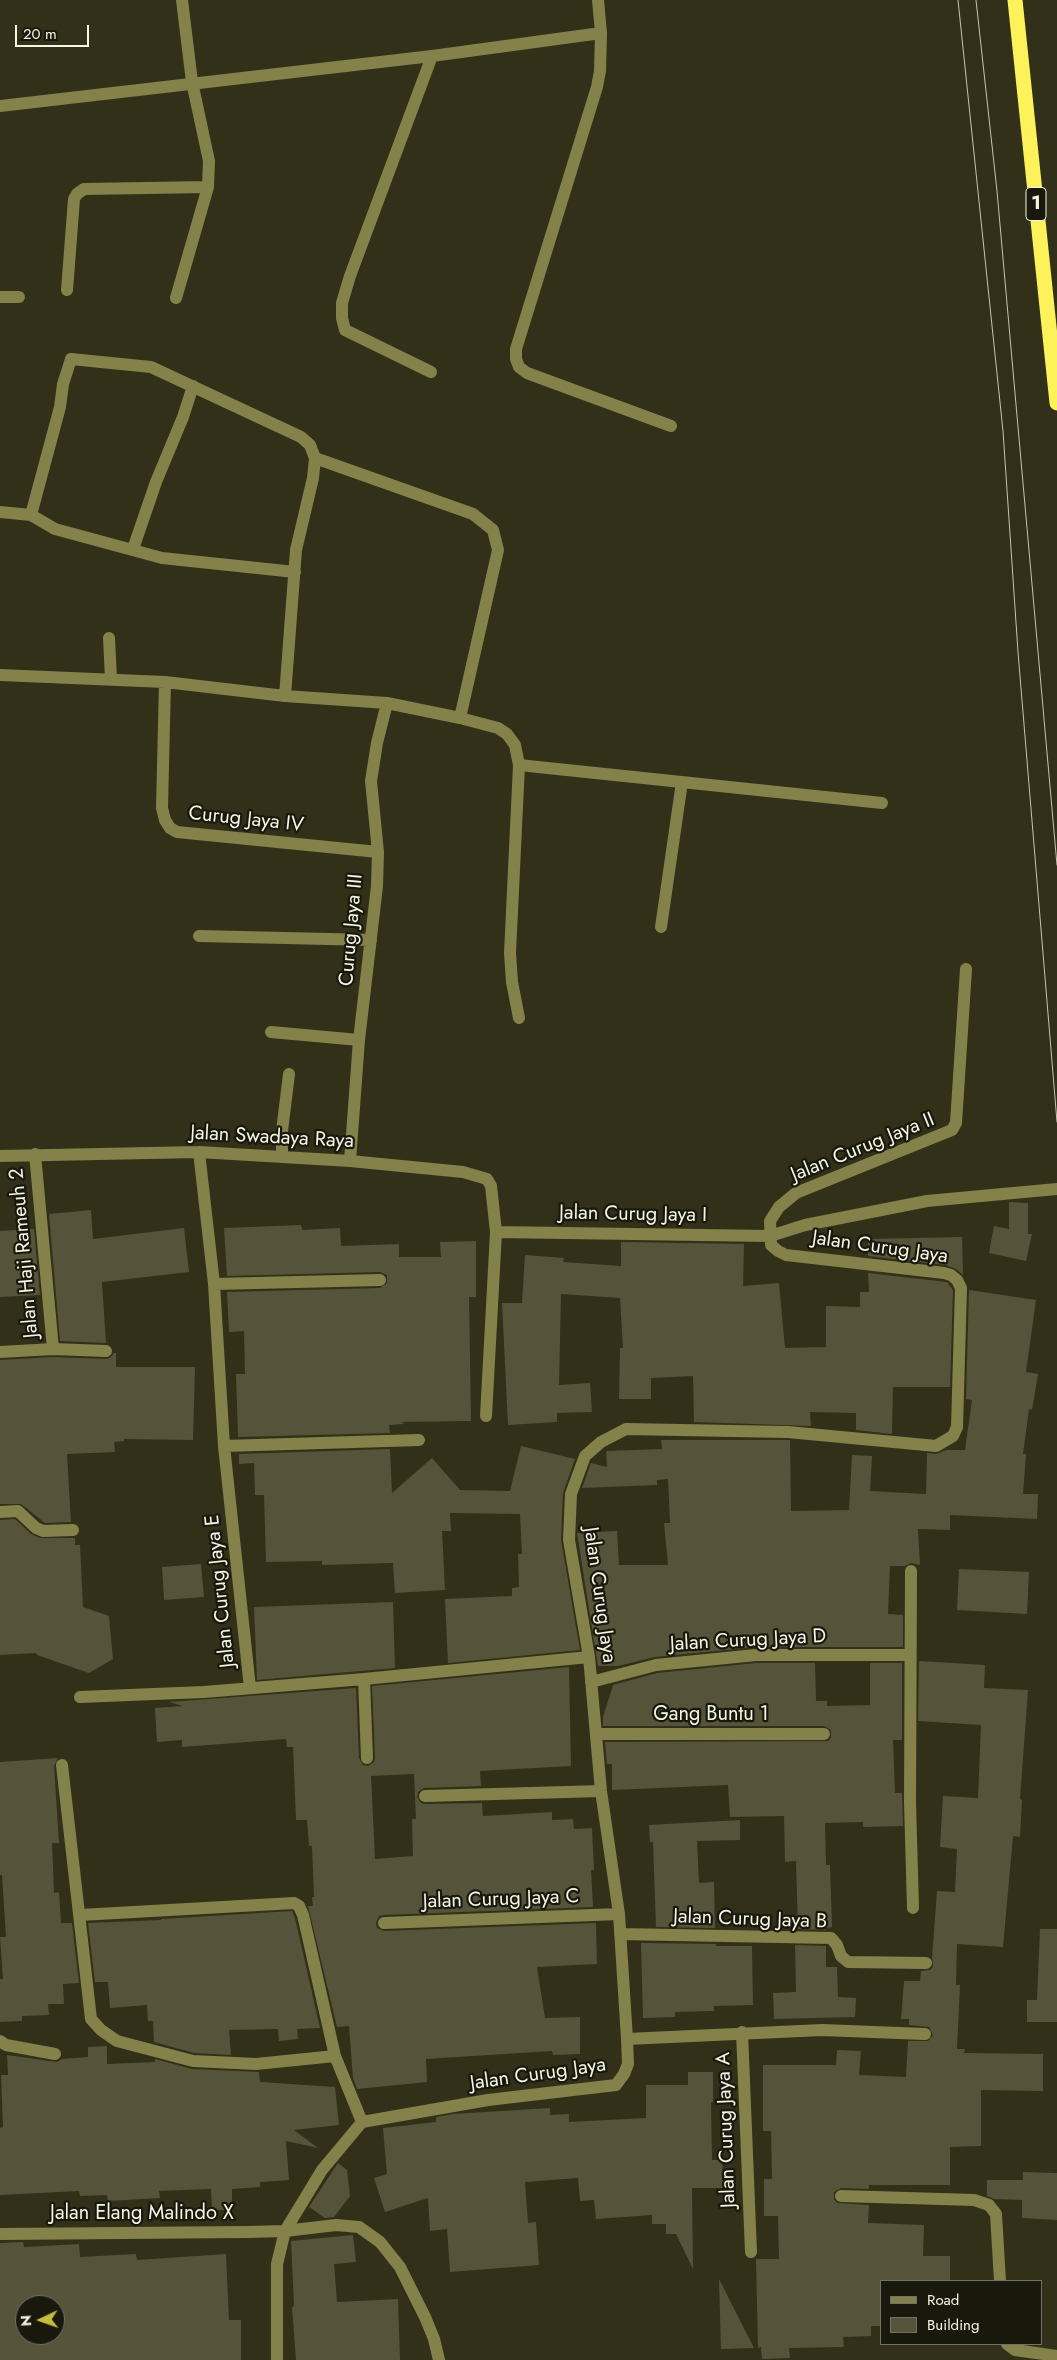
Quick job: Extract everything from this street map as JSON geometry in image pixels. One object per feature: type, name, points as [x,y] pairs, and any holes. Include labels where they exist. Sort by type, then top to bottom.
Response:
[{"type":"highway","name":"1","points":[[1015,2],[1057,403]]},
{"type":"street","points":[[176,298],[208,187],[209,161],[192,82],[182,0]]},
{"type":"street","points":[[598,0],[601,33],[600,71],[593,105],[516,349],[516,359],[519,367],[527,373],[671,426]]},
{"type":"street","points":[[0,106],[192,82],[432,56],[601,33]]},
{"type":"street","points":[[431,372],[345,330],[342,318],[342,303],[350,276],[432,56]]},
{"type":"street","points":[[67,290],[74,199],[77,194],[84,189],[208,187]]},
{"type":"street","points":[[0,297],[19,297]]},
{"type":"street","points":[[31,515],[53,434],[62,384],[72,359],[151,367],[301,437],[310,445],[315,458],[313,478],[296,550],[286,696]]},
{"type":"street","points":[[133,549],[156,482],[183,417],[192,386]]},
{"type":"street","points":[[315,458],[474,514],[493,530],[498,550],[460,718]]},
{"type":"street","points":[[0,512],[31,515],[55,528],[162,558],[295,572]]},
{"type":"street","points":[[109,638],[111,678]]},
{"type":"street","points":[[0,675],[111,678],[165,682],[286,696],[387,704],[490,725],[507,734],[515,745],[519,765],[510,953],[512,982],[519,1018]]},
{"type":"street","name":"Curug Jaya IV","points":[[165,682],[162,808],[165,820],[170,828],[177,832],[378,852]]},
{"type":"street","name":"Curug Jaya III","points":[[350,1161],[359,1040],[377,886],[378,852],[371,781],[387,704]]},
{"type":"street","points":[[519,765],[882,803]]},
{"type":"street","points":[[661,927],[682,782]]},
{"type":"street","points":[[199,936],[371,940]]},
{"type":"street","name":"Jalan Curug Jaya II","points":[[770,1236],[770,1221],[779,1207],[796,1194],[952,1130],[956,1123],[966,969]]},
{"type":"street","points":[[271,1032],[359,1040]]},
{"type":"street","points":[[282,1157],[282,1131],[289,1074]]},
{"type":"street","name":"Jalan Swadaya Raya","points":[[0,1156],[199,1152],[350,1161],[463,1172],[487,1179],[491,1186],[496,1232]]},
{"type":"street","name":"Jalan Curug Jaya E","points":[[199,1152],[214,1284],[224,1446],[250,1688],[364,1680],[589,1657]]},
{"type":"street","name":"Jalan Haji Rameuh 2","points":[[35,1154],[53,1349]]},
{"type":"street","name":"Jalan Curug Jaya I","points":[[496,1232],[770,1236],[805,1224],[928,1201],[1057,1189]]},
{"type":"street","points":[[486,1416],[496,1232]]},
{"type":"street","name":"Jalan Curug Jaya","points":[[362,2122],[488,2100],[616,2085],[628,2064],[618,1914],[601,1791],[589,1657],[569,1540],[572,1494],[585,1456],[601,1442],[626,1429],[788,1432],[936,1446],[952,1436],[957,1427],[961,1288],[957,1280],[951,1275],[944,1273],[786,1255],[771,1245],[770,1236]]},
{"type":"street","points":[[214,1284],[380,1280]]},
{"type":"street","points":[[0,1352],[53,1349],[106,1351]]},
{"type":"street","points":[[224,1446],[419,1440]]},
{"type":"street","points":[[0,1512],[18,1511],[36,1528],[43,1531],[72,1530]]},
{"type":"street","points":[[911,1571],[909,1656],[913,1908]]},
{"type":"street","name":"Jalan Curug Jaya D","points":[[591,1682],[656,1665],[756,1655],[909,1656]]},
{"type":"street","points":[[364,1680],[367,1758]]},
{"type":"street","points":[[80,1697],[250,1688]]},
{"type":"street","name":"Gang Buntu 1","points":[[597,1734],[824,1734]]},
{"type":"street","points":[[62,1765],[91,2019],[101,2030],[117,2041],[193,2061],[256,2064],[335,2056]]},
{"type":"street","points":[[425,1796],[601,1791]]},
{"type":"street","points":[[80,1915],[294,1903],[299,1906],[303,1915],[335,2056],[362,2122],[322,2170],[285,2231],[278,2264],[276,2360]]},
{"type":"street","name":"Jalan Curug Jaya C","points":[[384,1923],[618,1914]]},
{"type":"street","name":"Jalan Curug Jaya B","points":[[620,1934],[831,1938],[841,1956],[848,1962],[926,1963]]},
{"type":"street","points":[[742,2032],[822,2030],[925,2034]]},
{"type":"street","name":"Jalan Curug Jaya A","points":[[627,2038],[742,2032],[751,2252]]},
{"type":"street","points":[[0,2041],[6,2045],[55,2054]]},
{"type":"street","points":[[841,2196],[974,2200],[989,2205],[996,2214],[1000,2280]]},
{"type":"street","name":"Jalan Elang Malindo X","points":[[0,2234],[285,2231],[336,2225],[359,2227],[369,2232],[380,2242],[400,2267],[425,2316],[434,2339],[439,2360]]},
{"type":"street","points":[[1008,2345],[1015,2350],[1057,2356]]},
{"type":"building","points":[[1009,1202],[1028,1203],[1028,1234],[1032,1234],[1026,1261],[989,1253],[994,1226],[1009,1229]]},
{"type":"building","points":[[91,1210],[93,1239],[184,1228],[189,1272],[102,1282],[106,1343],[60,1341],[49,1214]]},
{"type":"building","points":[[301,1225],[302,1230],[340,1228],[341,1246],[399,1244],[399,1257],[441,1257],[440,1242],[476,1241],[476,1297],[469,1297],[471,1421],[402,1422],[404,1424],[389,1425],[390,1433],[238,1437],[236,1374],[245,1374],[244,1331],[229,1332],[227,1292],[380,1288],[387,1283],[387,1275],[380,1272],[227,1276],[224,1228]]},
{"type":"building","points":[[34,1229],[40,1295],[0,1297],[0,1231]]},
{"type":"building","points":[[962,1237],[963,1275],[956,1269],[946,1265],[868,1256],[868,1239]]},
{"type":"building","points":[[621,1242],[744,1244],[743,1286],[779,1283],[785,1348],[826,1347],[826,1306],[860,1307],[860,1292],[869,1292],[868,1273],[947,1282],[953,1290],[950,1387],[893,1387],[892,1434],[856,1430],[856,1413],[810,1412],[811,1426],[694,1422],[693,1376],[651,1378],[651,1399],[619,1399],[620,1348],[623,1348],[620,1298],[561,1294],[559,1385],[590,1383],[592,1412],[557,1413],[557,1422],[508,1425],[502,1303],[522,1303],[525,1255],[564,1258],[563,1262],[621,1266]]},
{"type":"building","points":[[969,1290],[1036,1300],[1026,1372],[1038,1374],[1032,1410],[1029,1409],[1023,1454],[1026,1454],[1023,1494],[1038,1494],[1037,1519],[950,1515],[950,1530],[918,1529],[920,1565],[911,1563],[905,1566],[890,1566],[888,1614],[903,1615],[903,1647],[755,1647],[655,1657],[618,1666],[598,1666],[577,1533],[617,1531],[619,1565],[668,1565],[664,1523],[670,1523],[668,1479],[657,1480],[657,1485],[582,1488],[591,1463],[607,1467],[606,1451],[662,1449],[661,1440],[790,1440],[791,1511],[849,1510],[852,1455],[872,1456],[870,1491],[926,1494],[927,1453],[936,1454],[946,1450],[965,1450],[972,1400],[966,1399]]},
{"type":"building","points":[[116,1353],[116,1367],[195,1367],[193,1440],[124,1439],[124,1441],[114,1442],[115,1452],[67,1454],[71,1522],[45,1523],[21,1504],[0,1504],[0,1360],[53,1357],[106,1359],[110,1358]]},
{"type":"building","points":[[521,1446],[575,1459],[563,1493],[561,1540],[580,1650],[448,1663],[445,1599],[512,1596],[512,1588],[519,1587],[518,1554],[522,1554],[520,1514],[450,1513],[451,1531],[442,1531],[445,1590],[395,1593],[393,1563],[322,1565],[322,1561],[266,1562],[264,1495],[255,1495],[254,1463],[239,1464],[239,1454],[390,1449],[392,1493],[432,1458],[460,1490],[510,1491]]},
{"type":"building","points":[[15,1519],[31,1534],[40,1538],[75,1538],[75,1545],[80,1545],[83,1607],[109,1616],[113,1659],[89,1673],[37,1655],[36,1653],[0,1655],[0,1520]]},
{"type":"building","points":[[201,1564],[204,1597],[164,1600],[162,1567]]},
{"type":"building","points":[[959,1569],[1029,1572],[1027,1614],[957,1610]]},
{"type":"building","points":[[393,1602],[395,1668],[257,1680],[254,1607]]},
{"type":"building","points":[[919,1661],[985,1665],[984,1688],[1028,1690],[1020,1799],[1022,1800],[1020,1837],[1013,1836],[1003,1947],[957,1944],[956,1985],[960,1985],[957,2049],[965,2049],[964,2053],[1043,2054],[1043,2091],[981,2090],[981,2146],[950,2147],[950,2185],[869,2185],[869,2189],[841,2188],[834,2192],[834,2199],[837,2203],[869,2205],[868,2223],[924,2225],[923,2256],[950,2256],[950,2280],[880,2280],[880,2326],[871,2326],[871,2336],[843,2337],[844,2347],[789,2348],[790,2358],[762,2359],[761,2347],[758,2348],[756,2259],[779,2259],[778,2216],[764,2216],[764,2179],[772,2179],[771,2131],[763,2131],[763,2065],[836,2065],[837,2050],[861,2051],[859,2075],[906,2077],[908,2041],[928,2041],[933,2035],[929,2027],[909,2025],[909,2019],[901,2019],[904,1981],[920,1981],[921,1971],[930,1970],[933,1967],[937,1891],[955,1892],[957,1849],[940,1847],[943,1796],[978,1798],[981,1725],[918,1721]]},
{"type":"building","points":[[756,1663],[815,1663],[816,1701],[827,1701],[827,1706],[870,1705],[870,1663],[902,1663],[902,1740],[893,1740],[895,1793],[902,1793],[903,1826],[863,1827],[863,1822],[825,1823],[826,1865],[830,1865],[832,1927],[825,1928],[825,1930],[798,1929],[796,1861],[785,1862],[784,1816],[730,1817],[728,1785],[612,1790],[612,1764],[607,1764],[605,1742],[828,1741],[831,1738],[831,1730],[824,1726],[603,1726],[603,1717],[613,1685],[657,1673]]},
{"type":"building","points":[[569,1667],[571,1766],[480,1771],[481,1786],[424,1788],[418,1792],[417,1797],[421,1803],[425,1804],[482,1803],[483,1816],[552,1812],[552,1820],[573,1819],[574,1829],[592,1828],[594,1870],[591,1870],[593,1907],[384,1915],[379,1916],[376,1923],[377,1928],[384,1931],[596,1923],[597,1964],[537,1967],[545,2018],[580,2017],[580,2054],[553,2055],[552,2051],[426,2059],[427,2082],[357,2089],[353,2078],[349,2026],[337,2027],[308,1906],[313,1906],[312,1897],[314,1897],[312,1846],[309,1846],[307,1820],[296,1820],[293,1747],[287,1747],[286,1739],[182,1747],[182,1740],[157,1742],[155,1708],[183,1706],[169,1702],[356,1688],[359,1758],[363,1765],[368,1766],[374,1762],[375,1758],[372,1686]],"holes":[[[414,1774],[416,1819],[412,1819],[413,1856],[375,1859],[371,1776]]]},
{"type":"building","points":[[58,1758],[54,1766],[59,1843],[52,1843],[54,1893],[59,1892],[61,1923],[72,1923],[79,1983],[63,1984],[64,2004],[48,2004],[49,2015],[22,2016],[22,2021],[0,2022],[0,1979],[3,1979],[0,1937],[6,1937],[2,1875],[0,1875],[0,1762]]},
{"type":"building","points":[[740,1820],[740,1840],[697,1841],[699,1883],[714,1882],[715,1928],[656,1927],[653,1842],[650,1842],[649,1825]]},
{"type":"building","points":[[292,1911],[320,2028],[297,2029],[298,2039],[279,2041],[278,2029],[229,2030],[231,2055],[194,2053],[154,2042],[153,2021],[148,2021],[147,2005],[110,2008],[108,1982],[95,1982],[88,1923]]},
{"type":"building","points":[[1040,1929],[1057,1929],[1057,2022],[1027,2022],[1027,2000],[1037,2000]]},
{"type":"building","points":[[641,1943],[752,1946],[753,2005],[714,2006],[714,2011],[675,2012],[675,2017],[643,2018]]},
{"type":"building","points":[[795,1945],[826,1946],[826,1967],[837,1967],[838,1997],[856,1998],[855,2017],[774,2019],[773,1993],[796,1992]]},
{"type":"building","points":[[107,2046],[107,2064],[155,2062],[155,2059],[192,2069],[259,2072],[260,2082],[335,2087],[339,2125],[294,2130],[318,2148],[286,2141],[289,2180],[260,2182],[260,2187],[232,2189],[232,2210],[212,2210],[211,2189],[159,2191],[160,2198],[108,2201],[107,2195],[80,2196],[79,2191],[0,2195],[0,2128],[3,2127],[1,2075],[8,2075],[7,2055],[57,2062],[62,2059],[88,2057],[88,2047]]},
{"type":"building","points":[[688,2072],[713,2072],[713,2102],[711,2102],[712,2160],[722,2160],[723,2188],[692,2188],[693,2269],[676,2234],[666,2234],[666,2224],[652,2224],[652,2215],[596,2219],[594,2200],[580,2201],[578,2178],[525,2182],[528,2223],[536,2222],[539,2265],[450,2272],[447,2229],[430,2231],[428,2198],[385,2212],[374,2178],[387,2174],[383,2128],[436,2122],[436,2117],[453,2114],[550,2108],[550,2115],[569,2114],[569,2122],[646,2118],[646,2085],[688,2085]]},
{"type":"building","points":[[338,2163],[347,2170],[350,2196],[334,2217],[325,2218],[309,2207]]},
{"type":"building","points":[[1023,2172],[1057,2173],[1057,2220],[1022,2218],[1022,2200],[994,2199],[987,2196],[987,2180],[1023,2180]]},
{"type":"building","points":[[353,2235],[356,2262],[334,2264],[337,2302],[398,2299],[400,2360],[296,2360],[292,2307],[294,2306],[291,2241]]},
{"type":"building","points":[[23,2242],[24,2247],[79,2244],[80,2257],[136,2254],[137,2260],[226,2254],[229,2320],[241,2320],[241,2360],[0,2360],[0,2243]]},
{"type":"building","points":[[719,2279],[754,2348],[721,2349]]},
{"type":"tram line","points":[[958,0],[1003,431],[1018,652],[1057,1122]]},
{"type":"tram line","points":[[976,0],[997,191],[1057,865]]}]
